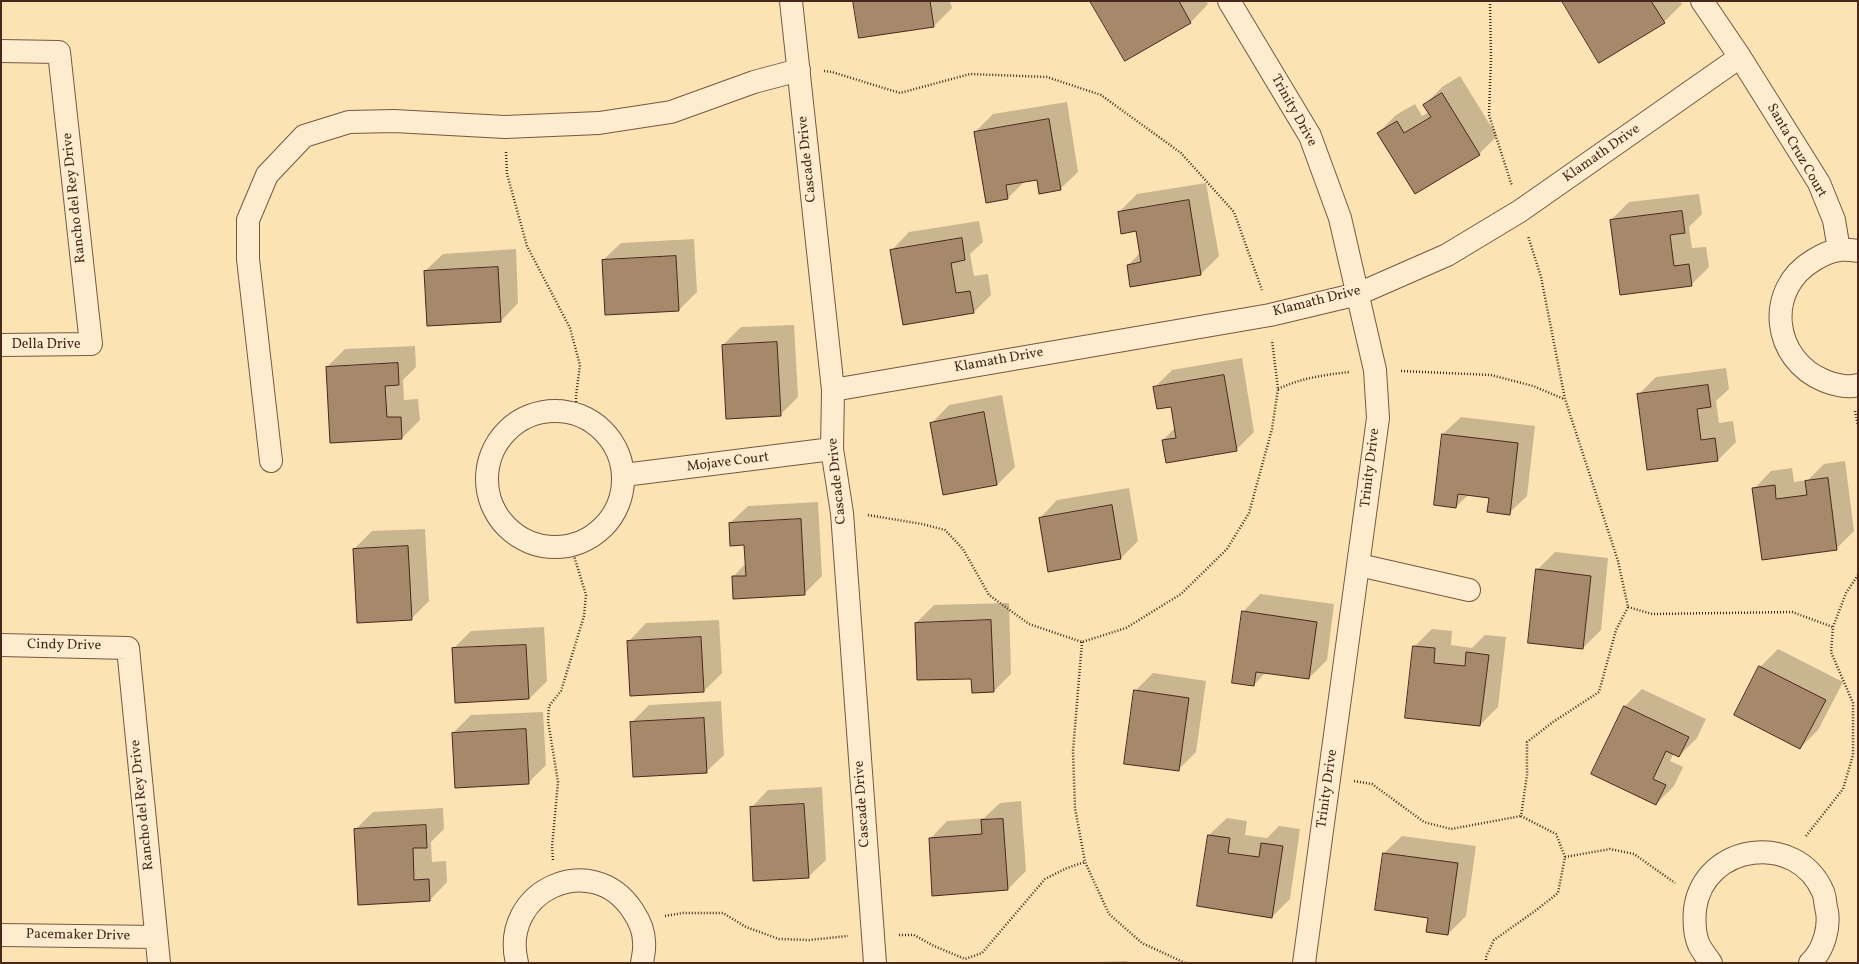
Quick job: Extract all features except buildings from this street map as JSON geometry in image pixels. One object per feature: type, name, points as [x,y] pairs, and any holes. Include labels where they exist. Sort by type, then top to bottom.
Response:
[{"type":"street","name":"Cascade Drive","points":[[791,1],[833,390],[832,449],[842,513],[875,963]]},
{"type":"street","name":"Trinity Drive","points":[[1229,1],[1310,136],[1340,218],[1375,370],[1378,418],[1304,963]]},
{"type":"street","name":"Santa Cruz Court","points":[[1702,1],[1740,57],[1819,183],[1848,250],[1824,254],[1803,266],[1792,278],[1782,300],[1780,318],[1784,341],[1796,362],[1814,377],[1831,384],[1858,385]]},
{"type":"street","name":"Rancho del Rey Drive","points":[[1,51],[59,52],[91,344]]},
{"type":"street","name":"Klamath Drive","points":[[833,390],[1270,315],[1358,294],[1447,255],[1520,211],[1740,57]]},
{"type":"street","points":[[270,461],[248,258],[248,220],[268,175],[304,136],[349,122],[394,121],[505,127],[599,123],[671,112],[754,82],[799,70]]},
{"type":"street","name":"Della Drive","points":[[1,345],[91,344]]},
{"type":"street","points":[[564,411],[576,414],[586,418],[605,432],[618,452],[624,475],[621,499],[610,520],[592,536],[571,546],[547,546],[524,540],[505,526],[492,506],[487,482],[490,459],[500,438],[518,422],[540,412],[564,411]]},
{"type":"street","name":"Mojave Court","points":[[624,475],[832,449]]},
{"type":"street","points":[[1359,565],[1469,590]]},
{"type":"street","name":"Cindy Drive","points":[[1,645],[128,648]]},
{"type":"street","name":"Rancho del Rey Drive","points":[[128,648],[159,963]]},
{"type":"street","points":[[1711,963],[1699,944],[1694,922],[1696,899],[1707,878],[1724,862],[1746,853],[1769,852],[1791,859],[1810,873],[1823,892],[1828,915],[1825,938],[1814,959],[1810,963]]},
{"type":"street","points":[[517,963],[513,949],[516,926],[527,906],[543,891],[564,882],[587,880],[609,887],[627,901],[639,920],[644,942],[642,963]]},
{"type":"street","name":"Pacemaker Drive","points":[[1,935],[156,937]]},
{"type":"path","points":[[1490,1],[1490,115],[1541,277],[1565,399],[1618,561],[1628,607],[1616,630],[1600,692],[1553,722],[1527,742],[1527,775],[1521,816]]},
{"type":"path","points":[[799,70],[832,72],[900,93],[970,74],[1047,77],[1100,95],[1181,153],[1234,212],[1258,275],[1270,315],[1278,389],[1272,429],[1249,513],[1227,549],[1181,594],[1126,628],[1082,642],[1029,624],[989,595],[963,549],[945,530],[914,522],[860,514],[842,513]]},
{"type":"path","points":[[505,127],[507,174],[527,246],[570,328],[580,365],[576,396],[576,414]]},
{"type":"path","points":[[1278,389],[1295,381],[1324,375],[1375,370],[1491,375],[1533,386],[1565,399]]},
{"type":"path","points":[[564,882],[554,862],[552,847],[558,782],[548,721],[549,706],[560,691],[584,616],[586,595],[571,546]]},
{"type":"path","points":[[1791,859],[1809,832],[1843,789],[1853,755],[1853,703],[1831,652],[1833,627],[1846,593],[1858,575]]},
{"type":"path","points":[[1628,607],[1652,614],[1792,612],[1833,627]]},
{"type":"path","points":[[1082,642],[1073,750],[1075,808],[1085,862],[1108,914],[1142,943],[1185,963]]},
{"type":"path","points":[[1330,776],[1372,784],[1424,822],[1451,829],[1521,816],[1556,834],[1565,857],[1558,893],[1494,940],[1486,957],[1486,963]]},
{"type":"path","points":[[1565,857],[1610,849],[1634,854],[1696,899]]}]
